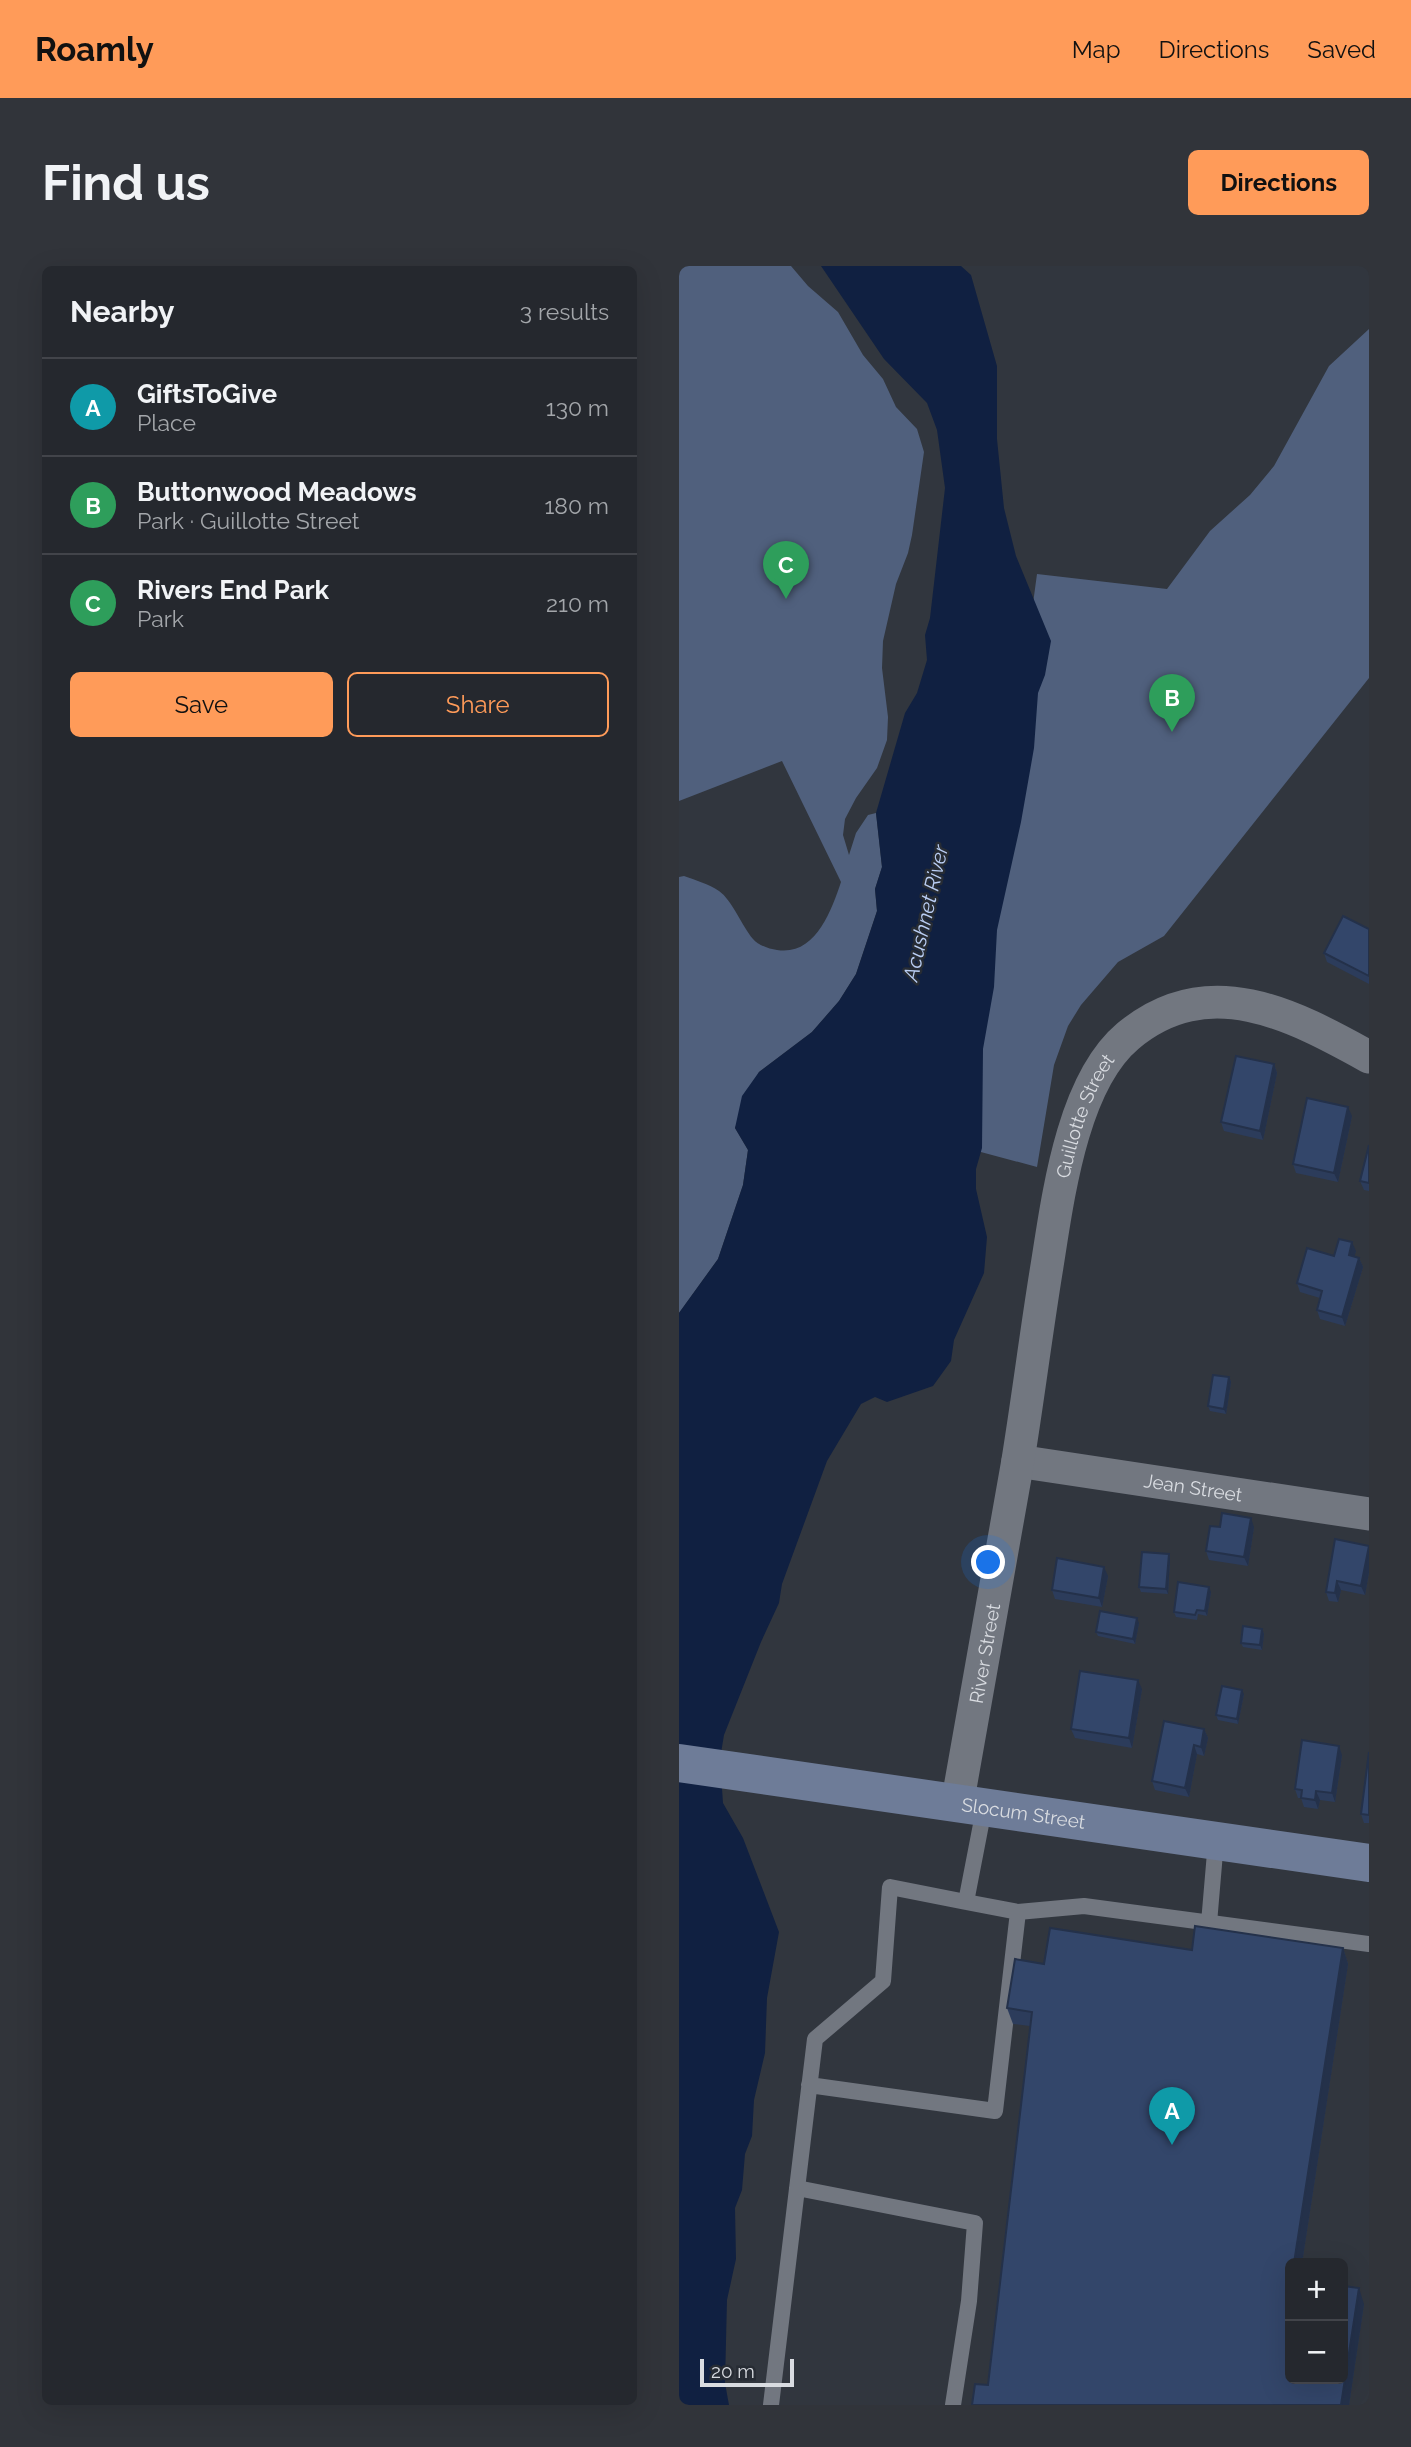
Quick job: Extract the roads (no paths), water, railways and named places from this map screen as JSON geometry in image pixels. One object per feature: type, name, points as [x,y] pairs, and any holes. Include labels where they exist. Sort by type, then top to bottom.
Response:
[{"type":"street","name":"Guillotte Street","points":[[1018,1461],[1065,1168],[1089,1095],[1100,1070],[1115,1048],[1131,1034],[1167,1013],[1211,1003],[1234,1003],[1258,1006],[1304,1022],[1369,1057]]},
{"type":"street","name":"Jean Street","points":[[1018,1461],[1369,1514]]},
{"type":"street","name":"River Street","points":[[970,1807],[1018,1461]]},
{"type":"street","name":"Slocum Street","points":[[679,1763],[1369,1863]]},
{"type":"lane","points":[[966,1902],[970,1807]]},
{"type":"lane","points":[[1209,1923],[1216,1841]]},
{"type":"lane","points":[[771,2405],[815,2039],[883,1981],[890,1887],[1018,1912],[1084,1906],[1369,1944]]},
{"type":"lane","points":[[809,2085],[995,2111],[1018,1912]]},
{"type":"lane","points":[[797,2188],[975,2223],[969,2301],[953,2405]]},
{"type":"water","name":"Acushnet River","points":[[821,266],[961,266],[971,275],[997,366],[997,439],[1004,508],[1016,556],[1051,641],[1045,675],[1038,693],[1034,748],[1021,822],[997,930],[994,987],[983,1049],[982,1148],[976,1169],[976,1189],[987,1237],[984,1273],[954,1340],[951,1361],[933,1386],[887,1402],[875,1397],[861,1404],[827,1461],[782,1584],[779,1603],[724,1735],[720,1759],[723,1803],[743,1838],[779,1932],[767,1998],[765,2053],[754,2100],[752,2136],[745,2154],[742,2190],[735,2208],[736,2259],[727,2300],[725,2383],[729,2405],[679,2405],[679,1313],[718,1259],[743,1185],[748,1150],[735,1128],[742,1096],[759,1072],[812,1032],[839,1001],[856,974],[877,911],[875,889],[882,867],[876,813],[905,713],[917,693],[927,660],[925,635],[930,618],[945,488],[937,430],[927,403],[884,359]]},
{"type":"place","name":"Rivers End Park","points":[[786,599]]},
{"type":"place","name":"Buttonwood Meadows","points":[[1172,732]]},
{"type":"place","name":"GiftsToGive","points":[[1172,2145]]}]
